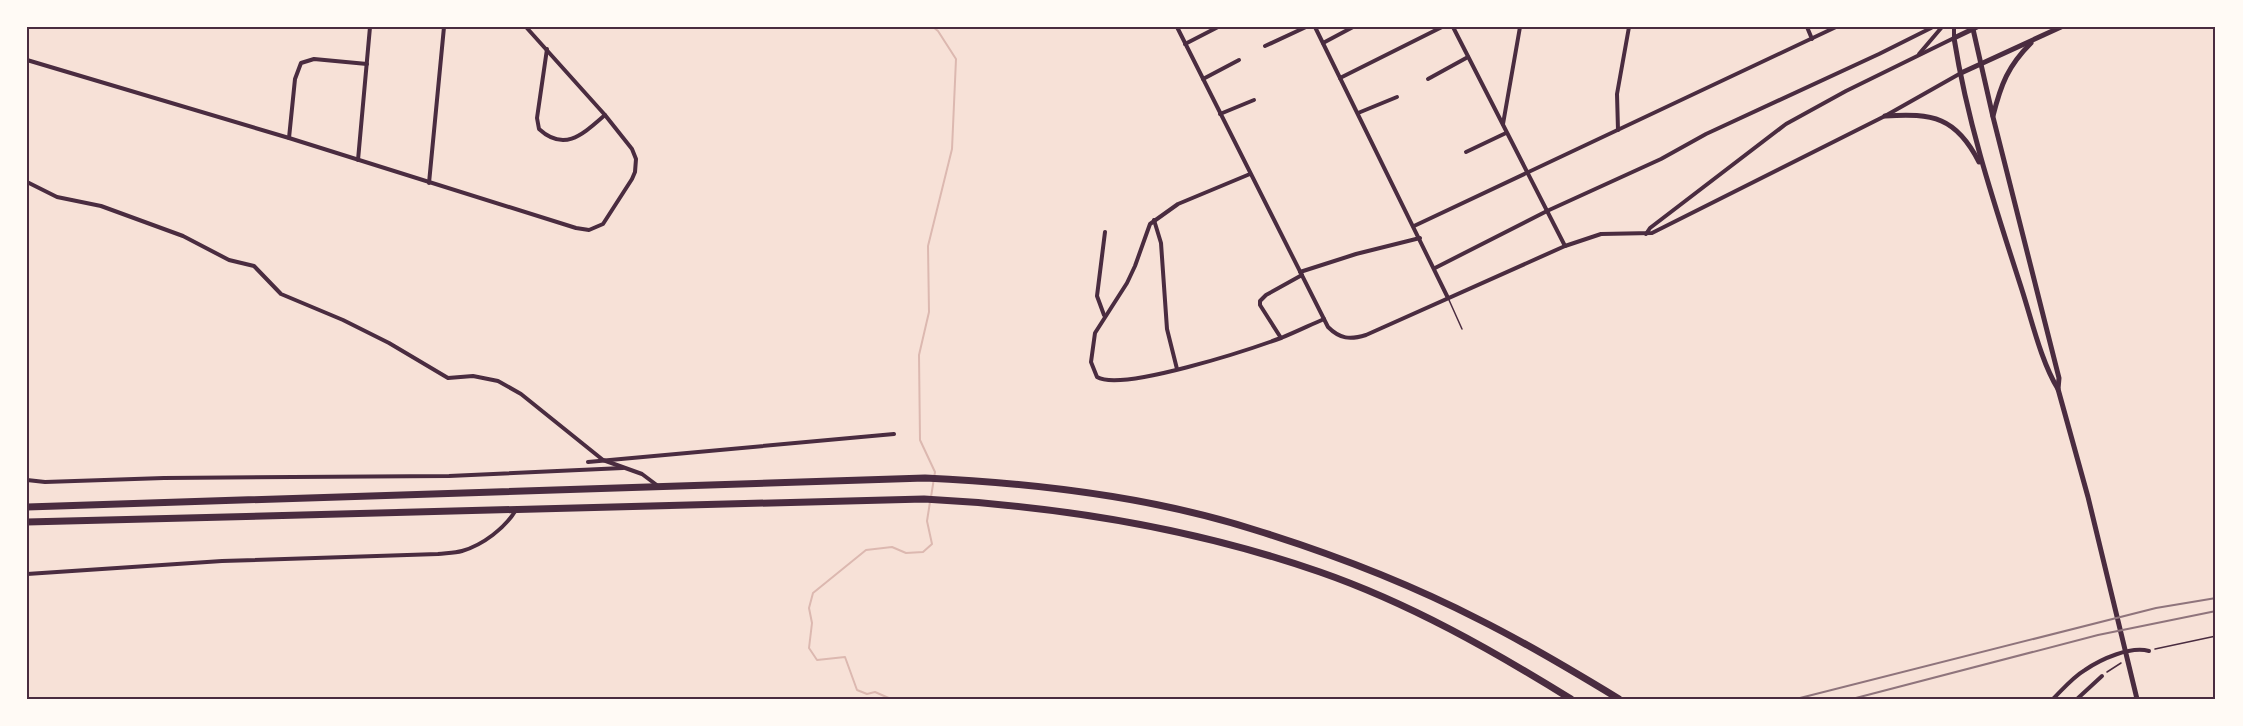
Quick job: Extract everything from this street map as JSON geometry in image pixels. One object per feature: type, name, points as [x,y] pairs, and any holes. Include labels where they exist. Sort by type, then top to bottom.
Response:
[{"type":"highway","points":[[27,507],[925,478],[1061,490],[1134,502],[1250,528],[1357,566],[1449,605],[1533,648],[1619,699]]},
{"type":"highway","points":[[27,522],[924,499],[1055,509],[1196,535],[1320,572],[1440,624],[1571,699]]},
{"type":"main road","points":[[1960,73],[2061,27]]},
{"type":"main road","points":[[2058,389],[2059,378],[1980,64],[1974,28],[1954,38],[1983,169],[2034,326],[2058,389],[2088,497],[2137,699]]},
{"type":"main road","points":[[1993,117],[2005,75],[2034,40]]},
{"type":"main road","points":[[1885,116],[1917,114],[1944,121],[1964,137],[1983,169]]},
{"type":"street","points":[[358,160],[370,27]]},
{"type":"street","points":[[429,183],[444,27]]},
{"type":"street","points":[[27,60],[289,138],[576,228],[594,230],[607,219],[632,178],[636,165],[632,149],[605,115],[526,27]]},
{"type":"street","points":[[1177,27],[1328,327],[1338,336],[1351,339],[1358,338],[1565,246],[1600,234],[1652,233],[1885,116],[1960,73]]},
{"type":"street","points":[[1185,44],[1218,27]]},
{"type":"street","points":[[1265,46],[1306,27]]},
{"type":"street","points":[[1315,27],[1448,298]]},
{"type":"street","points":[[1323,43],[1353,27]]},
{"type":"street","points":[[1340,78],[1442,27]]},
{"type":"street","points":[[1453,27],[1565,246]]},
{"type":"street","points":[[1502,125],[1520,27]]},
{"type":"street","points":[[1618,130],[1617,94],[1629,27]]},
{"type":"street","points":[[1807,27],[1812,39]]},
{"type":"street","points":[[1414,226],[1836,27]]},
{"type":"street","points":[[1916,57],[1942,27]]},
{"type":"street","points":[[1645,234],[1786,124],[1846,90],[1954,38],[1954,27]]},
{"type":"street","points":[[1435,268],[1547,211],[1661,159],[1706,134],[1930,28]]},
{"type":"street","points":[[547,49],[537,117],[538,129],[555,139],[569,140],[581,135],[605,115]]},
{"type":"street","points":[[1428,79],[1468,57]]},
{"type":"street","points":[[289,138],[295,79],[302,63],[314,59],[366,64]]},
{"type":"street","points":[[1203,79],[1239,60]]},
{"type":"street","points":[[1358,113],[1397,97]]},
{"type":"street","points":[[1220,114],[1254,100]]},
{"type":"street","points":[[1466,152],[1506,132]]},
{"type":"street","points":[[1250,174],[1192,197],[1150,224],[1127,283],[1095,333],[1091,362],[1096,377],[1112,381],[1177,369],[1281,338],[1324,319]]},
{"type":"street","points":[[27,182],[57,197],[101,206],[183,236],[229,260],[254,266],[282,294],[389,343],[448,378],[473,376],[498,381],[521,394],[603,460],[642,474],[658,486]]},
{"type":"street","points":[[1154,220],[1162,253],[1167,329],[1177,369]]},
{"type":"street","points":[[1104,316],[1097,296],[1105,232]]},
{"type":"street","points":[[1281,338],[1260,305],[1260,300],[1266,295],[1301,274],[1356,254],[1420,238]]},
{"type":"street","points":[[588,462],[894,434]]},
{"type":"street","points":[[27,480],[45,482],[164,478],[448,476],[624,468]]},
{"type":"street","points":[[27,574],[222,561],[438,554],[462,551],[478,544],[508,523],[517,509]]},
{"type":"street","points":[[2053,699],[2083,670],[2097,663],[2129,651],[2149,651]]},
{"type":"street","points":[[2077,699],[2102,676]]},
{"type":"lane","points":[[1448,298],[1462,329]]},
{"type":"path","points":[[2149,651],[2216,636]]},
{"type":"path","points":[[2102,676],[2125,661]]},
{"type":"waterway","points":[[931,497],[935,472],[920,440],[919,355],[929,312],[928,246],[952,149],[956,59],[933,27]]},
{"type":"waterway","points":[[891,699],[875,692],[867,694],[857,690],[845,657],[817,660],[809,648],[812,623],[809,608],[813,593],[866,550],[892,547],[906,553],[923,552],[932,544],[927,521],[930,502]]},
{"type":"railway","points":[[1796,699],[2156,608],[2216,598]]},
{"type":"railway","points":[[1852,699],[2098,635],[2216,611]]}]
